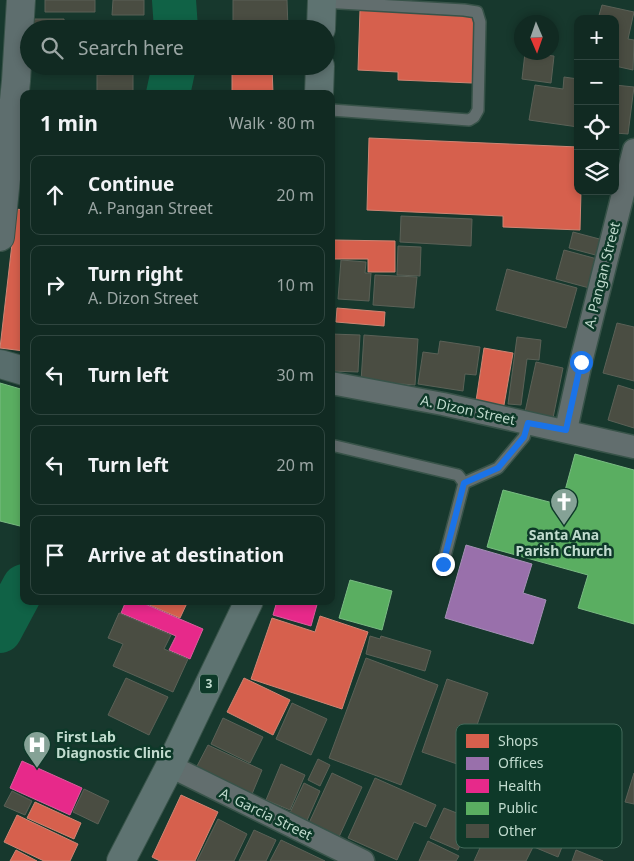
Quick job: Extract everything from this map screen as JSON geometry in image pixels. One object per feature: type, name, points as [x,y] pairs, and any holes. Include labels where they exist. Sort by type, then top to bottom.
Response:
[{"type":"highway","points":[[321,20],[322,1]]},
{"type":"highway","points":[[319,90],[320,75]]},
{"type":"highway","name":"3","points":[[121,861],[170,766],[247,605]]},
{"type":"main road","points":[[0,364],[20,370]]},
{"type":"street","points":[[0,237],[15,91],[21,0]]},
{"type":"street","name":"A. Pangan Street","points":[[566,430],[634,150]]},
{"type":"street","name":"A. Dizon Street","points":[[335,384],[443,404],[634,446]]},
{"type":"street","name":"A. Garcia Street","points":[[170,766],[363,861]]},
{"type":"lane","points":[[322,1],[464,10],[477,12],[480,22],[478,110],[474,117],[469,120],[335,110]]},
{"type":"lane","points":[[464,483],[498,468],[524,437],[528,423]]},
{"type":"lane","points":[[335,447],[458,475],[464,483]]},
{"type":"lane","points":[[443,564],[464,483]]},
{"type":"building: Shops","points":[[360,10],[475,15],[472,83],[398,80],[398,72],[358,70]]},
{"type":"building: Shops","points":[[232,75],[272,75],[273,90],[232,90]]},
{"type":"building: Shops","points":[[369,138],[574,147],[574,195],[581,195],[580,230],[503,227],[503,216],[367,210]]},
{"type":"building: Shops","points":[[16,209],[20,210],[20,350],[0,348]]},
{"type":"building: Shops","points":[[335,240],[395,241],[395,272],[368,272],[368,259],[335,259]]},
{"type":"building: Shops","points":[[337,308],[385,312],[384,326],[336,322]]},
{"type":"building: Shops","points":[[484,348],[513,353],[504,405],[476,401]]},
{"type":"building: Shops","points":[[149,605],[186,605],[180,618]]},
{"type":"building: Shops","points":[[320,616],[368,632],[342,709],[251,679],[272,618],[315,632]]},
{"type":"building: Shops","points":[[244,678],[290,700],[273,735],[227,712]]},
{"type":"building: Shops","points":[[181,795],[218,812],[195,861],[160,861],[152,857]]},
{"type":"building: Shops","points":[[35,802],[81,823],[74,839],[27,818]]},
{"type":"building: Shops","points":[[17,815],[78,844],[70,861],[44,861],[4,842]]},
{"type":"building: Shops","points":[[16,850],[37,861],[10,861]]},
{"type":"building: Offices","points":[[466,545],[532,564],[523,593],[546,600],[533,644],[445,618]]},
{"type":"building: Health","points":[[124,605],[147,605],[203,629],[190,659],[169,650],[176,636],[121,613]]},
{"type":"building: Health","points":[[276,605],[317,605],[311,626],[273,615]]},
{"type":"building: Health","points":[[22,761],[82,788],[70,815],[10,788]]},
{"type":"building: Public","points":[[0,383],[20,389],[20,526],[0,521]]},
{"type":"building: Public","name":"Santa Ana Parish Church","points":[[575,454],[634,470],[634,624],[578,608],[588,575],[487,547],[503,490],[561,505]]},
{"type":"building: Public","points":[[350,580],[392,591],[382,630],[339,618]]},
{"type":"building: Other","points":[[45,0],[95,0],[95,12],[45,12]]},
{"type":"building: Other","points":[[113,0],[144,0],[144,15],[112,15]]},
{"type":"building: Other","points":[[233,0],[287,0],[288,20],[233,20]]},
{"type":"building: Other","points":[[602,5],[634,12],[628,39],[634,40],[633,70],[619,67],[619,15],[599,15]]},
{"type":"building: Other","points":[[64,19],[64,20],[32,20]]},
{"type":"building: Other","points":[[524,60],[554,60],[551,83],[522,79]]},
{"type":"building: Other","points":[[97,75],[133,75],[133,90],[97,90]]},
{"type":"building: Other","points":[[564,77],[574,78],[574,126],[529,120],[535,85],[563,89]]},
{"type":"building: Other","points":[[619,85],[634,87],[628,134],[619,133]]},
{"type":"building: Other","points":[[401,216],[472,219],[471,246],[400,242]]},
{"type":"building: Other","points":[[573,232],[607,241],[603,257],[569,248]]},
{"type":"building: Other","points":[[398,246],[421,247],[420,276],[397,275]]},
{"type":"building: Other","points":[[564,250],[601,260],[593,289],[556,279]]},
{"type":"building: Other","points":[[341,260],[366,262],[365,273],[371,273],[369,301],[338,299]]},
{"type":"building: Other","points":[[507,269],[577,288],[566,328],[496,310]]},
{"type":"building: Other","points":[[375,275],[417,277],[414,308],[373,305]]},
{"type":"building: Other","points":[[617,323],[634,327],[634,381],[603,373]]},
{"type":"building: Other","points":[[335,334],[360,335],[358,372],[335,371]]},
{"type":"building: Other","points":[[364,335],[418,339],[415,385],[361,381]]},
{"type":"building: Other","points":[[517,337],[541,340],[539,360],[527,359],[521,405],[508,404]]},
{"type":"building: Other","points":[[440,341],[480,347],[476,375],[465,374],[463,391],[418,384],[423,352],[438,354]]},
{"type":"building: Other","points":[[536,362],[563,368],[553,418],[525,412]]},
{"type":"building: Other","points":[[618,385],[634,390],[634,428],[608,420]]},
{"type":"building: Other","points":[[119,613],[171,635],[164,649],[188,659],[173,692],[113,666],[123,644],[108,638]]},
{"type":"building: Other","points":[[370,636],[380,639],[381,636],[431,651],[425,671],[366,654]]},
{"type":"building: Other","points":[[366,658],[438,685],[401,785],[329,758]]},
{"type":"building: Other","points":[[126,678],[168,697],[149,735],[108,715]]},
{"type":"building: Other","points":[[447,679],[488,693],[477,724],[456,724],[456,764],[422,752]]},
{"type":"building: Other","points":[[292,703],[327,719],[311,755],[276,739]]},
{"type":"building: Other","points":[[223,718],[263,737],[250,763],[211,744]]},
{"type":"building: Other","points":[[208,745],[262,770],[252,794],[196,768]]},
{"type":"building: Other","points":[[318,759],[330,765],[320,786],[308,780]]},
{"type":"building: Other","points":[[281,764],[305,775],[290,810],[266,800]]},
{"type":"building: Other","points":[[332,773],[362,787],[339,837],[309,823]]},
{"type":"building: Other","points":[[634,773],[634,804],[625,802]]},
{"type":"building: Other","points":[[375,778],[436,805],[426,827],[414,822],[397,860],[348,838]]},
{"type":"building: Other","points":[[304,783],[320,791],[305,825],[288,817]]},
{"type":"building: Other","points":[[84,789],[109,801],[98,824],[73,812]]},
{"type":"building: Other","points":[[12,791],[32,801],[25,815],[4,806]]},
{"type":"building: Other","points":[[444,808],[456,813],[456,848],[459,848],[458,850],[430,838]]},
{"type":"building: Other","points":[[218,819],[247,834],[234,861],[197,861]]},
{"type":"building: Other","points":[[254,830],[276,840],[266,861],[239,861]]},
{"type":"building: Other","points":[[281,840],[325,861],[270,861]]},
{"type":"building: Other","points":[[428,841],[459,856],[456,861],[419,861]]},
{"type":"building: Other","points":[[480,848],[532,848],[526,861],[474,861]]},
{"type":"building: Other","points":[[536,848],[562,848],[558,857]]},
{"type":"building: Other","points":[[576,850],[603,861],[572,861]]},
{"type":"waterway","points":[[174,0],[175,20]]},
{"type":"waterway","points":[[169,90],[172,75]]},
{"type":"waterway","points":[[0,631],[20,594]]},
{"type":"place","name":"Santa Ana Parish Church","points":[[564,526]]},
{"type":"place","name":"First Lab Diagnostic Clinic","points":[[37,769]]},
{"type":"route","points":[[443,564],[464,483],[498,468],[524,437],[528,423],[566,430],[581,362]]}]
